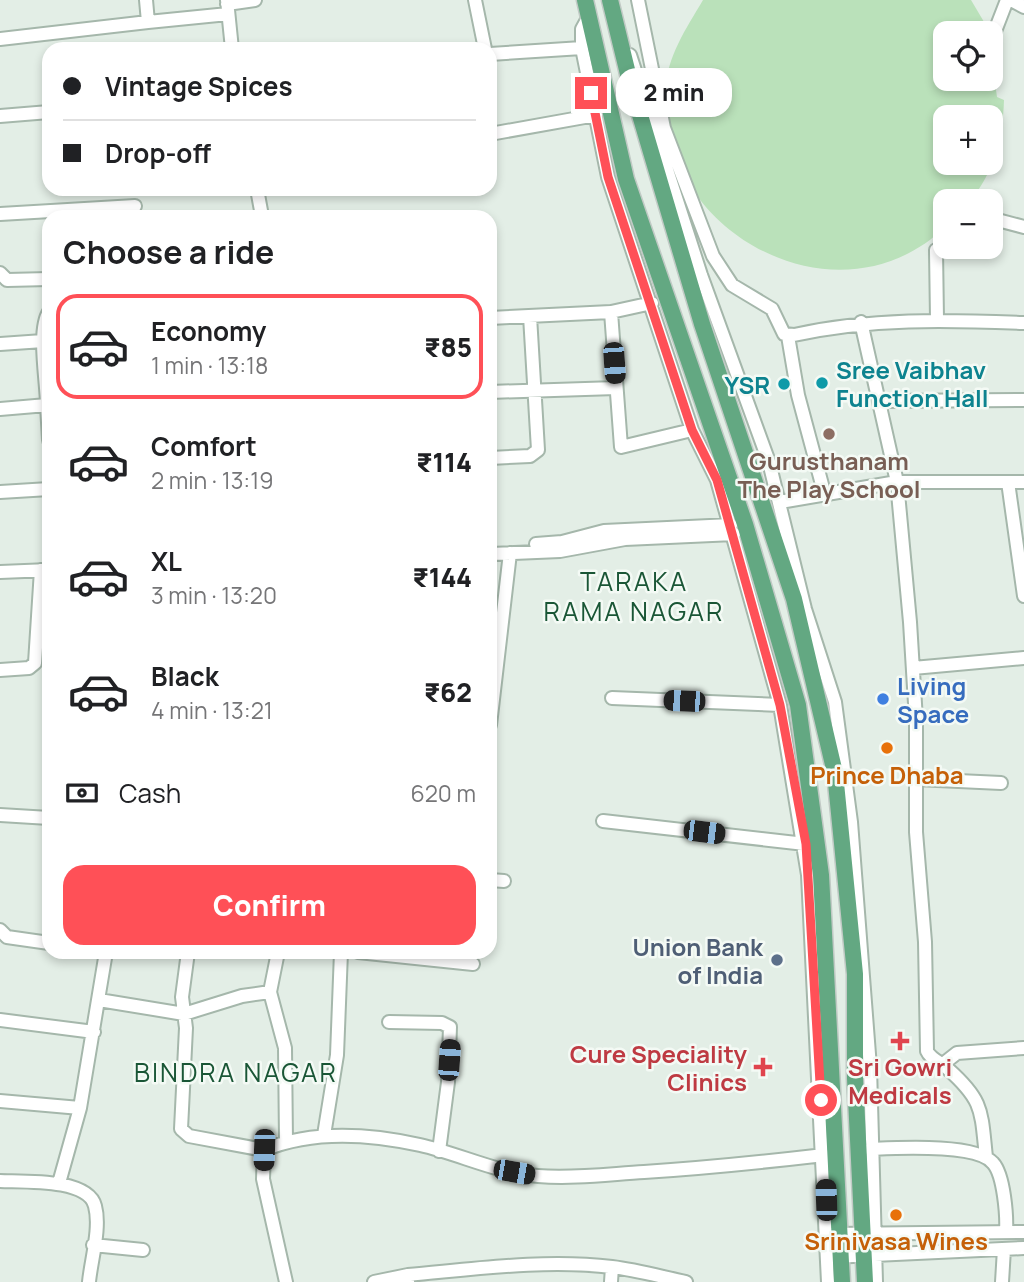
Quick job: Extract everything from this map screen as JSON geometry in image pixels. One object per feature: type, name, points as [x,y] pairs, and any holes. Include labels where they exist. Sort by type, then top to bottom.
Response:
[{"type":"main road","points":[[585,0],[626,180],[746,524],[798,705],[821,875],[834,1257],[842,1282]]},
{"type":"main road","points":[[611,7],[702,324],[794,599],[820,699],[835,773],[853,961],[869,1234],[864,1282]]},
{"type":"street","points":[[146,0],[148,22]]},
{"type":"street","points":[[0,39],[148,22],[255,0]]},
{"type":"street","points":[[475,0],[484,42]]},
{"type":"street","points":[[638,0],[668,142],[721,271],[732,285],[766,303],[788,336],[798,395],[824,492]]},
{"type":"street","points":[[1000,21],[1009,0],[1024,7]]},
{"type":"street","points":[[227,6],[231,42]]},
{"type":"street","points":[[611,7],[625,36],[701,275],[755,423],[780,502],[805,609],[835,702],[850,808],[870,1067],[864,1149],[913,1148],[986,1157],[996,1165],[1007,1212],[1006,1232]]},
{"type":"street","points":[[588,18],[582,29],[582,48],[608,177],[692,430],[717,480],[733,529],[780,705],[806,844],[824,1155],[833,1234],[1024,1232]]},
{"type":"street","points":[[497,54],[582,48]]},
{"type":"street","points":[[0,116],[42,113]]},
{"type":"street","points":[[497,133],[596,115]]},
{"type":"street","points":[[68,210],[135,206]]},
{"type":"street","points":[[0,214],[42,212]]},
{"type":"street","points":[[1003,222],[1024,228]]},
{"type":"street","points":[[936,259],[937,319]]},
{"type":"street","points":[[701,275],[721,271]]},
{"type":"street","points":[[0,273],[7,280],[42,279]]},
{"type":"street","points":[[497,318],[611,312],[652,303]]},
{"type":"street","points":[[611,312],[621,447],[692,430]]},
{"type":"street","points":[[497,458],[530,456],[538,450],[530,316]]},
{"type":"street","points":[[788,336],[861,322],[937,319],[1024,323]]},
{"type":"street","points":[[861,322],[897,482],[913,668],[917,852],[925,942],[927,1051],[930,1057],[943,1064],[974,1094],[981,1110],[986,1157]]},
{"type":"street","points":[[0,344],[42,341]]},
{"type":"street","points":[[497,392],[616,388]]},
{"type":"street","points":[[879,401],[1024,400]]},
{"type":"street","points":[[0,409],[42,405]]},
{"type":"street","points":[[780,502],[824,492],[897,482],[1024,482]]},
{"type":"street","points":[[1008,482],[1024,596]]},
{"type":"street","points":[[0,492],[42,489]]},
{"type":"street","points":[[497,546],[562,542],[616,530],[733,529]]},
{"type":"street","points":[[497,554],[560,551],[608,541],[733,529]]},
{"type":"street","points":[[497,665],[510,553]]},
{"type":"street","points":[[0,572],[42,570]]},
{"type":"street","points":[[0,670],[30,668],[35,663],[42,598]]},
{"type":"street","points":[[913,668],[1024,658]]},
{"type":"street","points":[[612,698],[780,705]]},
{"type":"street","points":[[916,779],[1001,783]]},
{"type":"street","points":[[0,815],[42,818]]},
{"type":"street","points":[[603,821],[806,844]]},
{"type":"street","points":[[497,880],[505,881]]},
{"type":"street","points":[[0,930],[8,937],[42,942]]},
{"type":"street","points":[[59,1183],[80,1108],[105,959]]},
{"type":"street","points":[[187,959],[182,997],[186,1028],[182,1133],[264,1150],[286,1140],[324,1135],[420,1145],[489,1167],[538,1176],[712,1167],[824,1155]]},
{"type":"street","points":[[277,959],[270,992],[285,1048],[286,1140]]},
{"type":"street","points":[[324,1135],[337,1055],[341,959]]},
{"type":"street","points":[[425,959],[473,964]]},
{"type":"street","points":[[99,1000],[184,1014],[242,996],[270,992]]},
{"type":"street","points":[[0,1020],[94,1032]]},
{"type":"street","points":[[389,1022],[442,1023],[450,1027],[448,1082],[439,1151]]},
{"type":"street","points":[[943,1064],[957,1053],[1024,1048]]},
{"type":"street","points":[[0,1101],[80,1108]]},
{"type":"street","points":[[264,1150],[263,1179],[286,1282]]},
{"type":"street","points":[[0,1181],[59,1183],[93,1201],[96,1217],[89,1282]]},
{"type":"street","points":[[93,1245],[143,1250]]},
{"type":"street","points":[[828,1282],[834,1257],[1024,1248]]},
{"type":"street","points":[[1002,1282],[1004,1249]]},
{"type":"street","points":[[869,1254],[876,1282]]},
{"type":"street","points":[[374,1282],[505,1267],[612,1268],[686,1282]]},
{"type":"street","points":[[611,1282],[612,1268]]},
{"type":"green space","points":[[703,0],[971,0],[983,21],[933,21],[933,91],[996,91],[997,97],[1004,100],[1003,114],[1003,105],[933,105],[933,175],[986,175],[979,189],[933,189],[933,235],[902,256],[856,269],[808,267],[763,251],[723,224],[691,187],[671,143],[665,92],[669,67],[678,43]]},
{"type":"place","name":"Sree Vaibhav Function Hall","points":[[822,383]]},
{"type":"place","name":"YSR","points":[[784,384]]},
{"type":"place","name":"Gurusthanam The Play School","points":[[829,434]]},
{"type":"place","name":"Living Space","points":[[883,699]]},
{"type":"place","name":"Prince Dhaba","points":[[887,748]]},
{"type":"place","name":"Union Bank of India","points":[[777,960]]},
{"type":"place","name":"Sri Gowri Medicals","points":[[900,1041]]},
{"type":"place","name":"Cure Speciality Clinics","points":[[763,1067]]},
{"type":"place","name":"Srinivasa Wines","points":[[896,1215]]},
{"type":"district","name":"TARAKA RAMA NAGAR","points":[[634,596]]},
{"type":"district","name":"BINDRA NAGAR","points":[[236,1072]]},
{"type":"route","points":[[591,93],[608,177],[692,430],[717,480],[756,610],[780,705],[806,844],[821,1100]]}]
